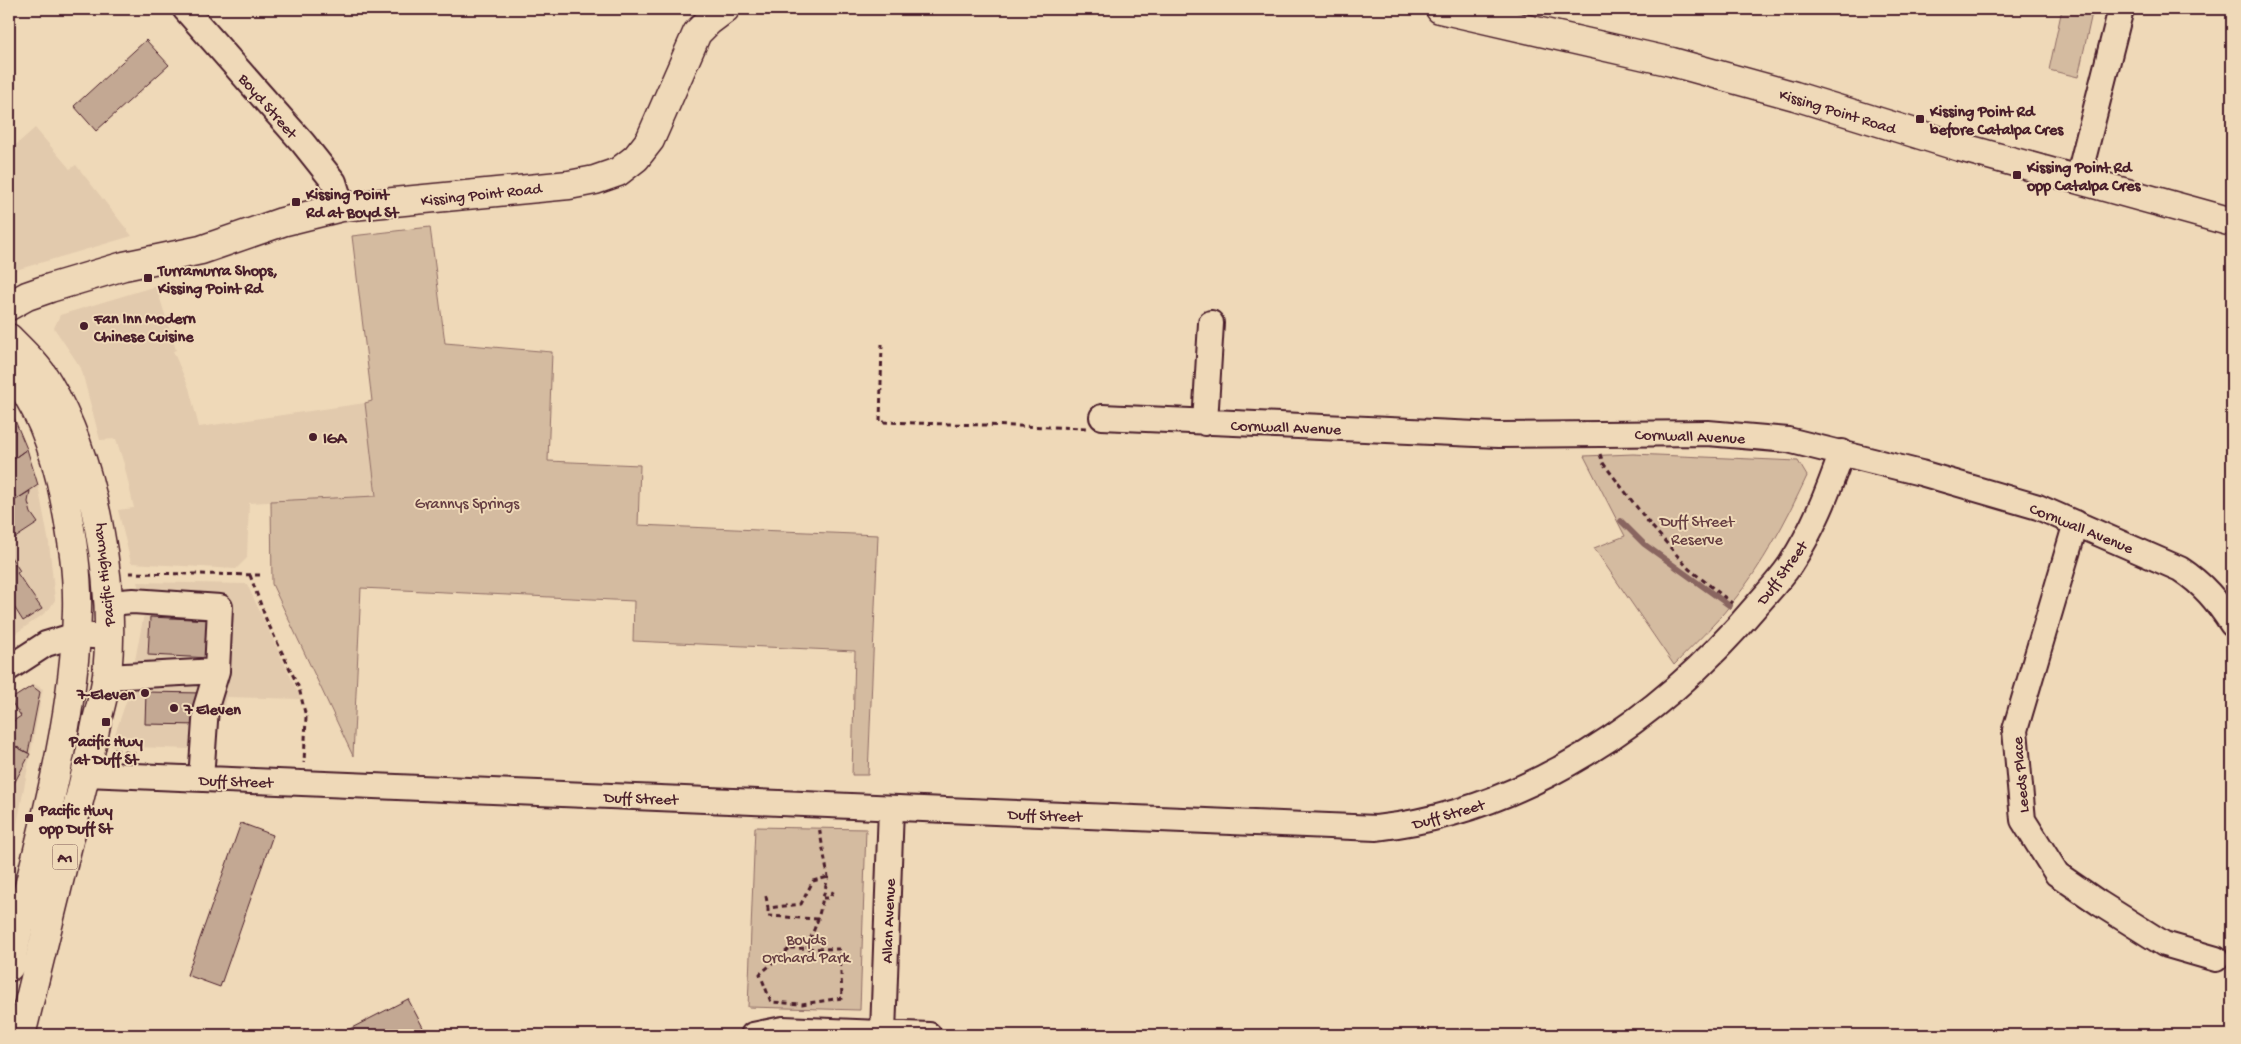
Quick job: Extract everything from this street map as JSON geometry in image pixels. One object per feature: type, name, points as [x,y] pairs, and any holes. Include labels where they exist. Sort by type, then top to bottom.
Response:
[{"type":"main road","name":"Kissing Point Road","points":[[1440,9],[1681,65],[1795,96],[1960,147],[2232,222]]},
{"type":"main road","name":"Kissing Point Road","points":[[9,306],[27,296],[59,285],[124,266],[201,250],[282,222],[342,207],[569,185],[595,180],[618,172],[636,158],[650,140],[697,33],[723,10]]},
{"type":"main road","name":"Pacific Highway","points":[[9,338],[48,382],[59,403],[74,442],[91,492],[103,549],[109,603],[107,677],[86,774],[21,1035]]},
{"type":"main road","name":"Pacific Highway","points":[[9,370],[29,396],[54,450],[76,559],[77,610],[74,675],[55,771],[9,967]]},
{"type":"street","name":"Boyd Street","points":[[185,9],[303,143],[334,182],[342,207]]},
{"type":"street","points":[[2078,179],[2121,9]]},
{"type":"street","points":[[1205,423],[1211,324]]},
{"type":"street","name":"Cornwall Avenue","points":[[1102,416],[1205,423],[1498,436],[1594,433],[1708,433],[1788,440],[1842,452],[2038,507],[2129,545],[2186,573],[2198,581],[2213,596],[2232,624]]},
{"type":"street","name":"Duff Street","points":[[86,774],[1376,828],[1412,825],[1458,813],[1510,793],[1594,750],[1673,690],[1702,665],[1746,618],[1789,566],[1813,527],[1842,452]]},
{"type":"street","name":"Leeds Place","points":[[2076,524],[2016,730],[2022,820],[2057,874],[2164,944],[2216,959]]},
{"type":"street","points":[[109,603],[134,601],[220,607],[217,671],[206,707],[201,779]]},
{"type":"street","points":[[9,668],[46,644],[76,635],[109,637]]},
{"type":"street","points":[[107,677],[217,671]]},
{"type":"street","name":"Allan Avenue","points":[[883,1033],[891,808]]},
{"type":"street","points":[[753,1035],[783,1029],[929,1035]]},
{"type":"path","points":[[882,344],[880,422],[1096,428],[1102,416]]},
{"type":"path","points":[[1594,433],[1603,463],[1648,523],[1689,569],[1735,605]]},
{"type":"path","points":[[129,573],[262,575]]},
{"type":"path","points":[[250,575],[266,620],[299,688],[306,716],[304,767]]},
{"type":"path","points":[[807,948],[818,919],[828,877],[819,826]]},
{"type":"path","points":[[768,908],[801,904],[813,881],[828,877]]},
{"type":"path","points":[[823,898],[829,898],[834,890]]},
{"type":"path","points":[[766,896],[768,916],[818,919]]},
{"type":"path","points":[[790,948],[807,948],[840,949],[842,998],[802,1004],[771,1002],[760,974],[790,948]]},
{"type":"shaded area","points":[[35,128],[70,169],[76,165],[132,236],[9,272],[9,151]]},
{"type":"shaded area","points":[[156,286],[176,350],[173,351],[189,388],[199,427],[365,403],[376,496],[249,503],[247,558],[236,569],[131,563],[118,510],[134,508],[116,439],[100,440],[81,368],[54,328],[60,315]]},
{"type":"shaded area","points":[[9,410],[27,449],[38,485],[49,543],[55,600],[50,608],[41,616],[9,638]]},
{"type":"shaded area","points":[[137,582],[247,584],[301,699],[226,697],[225,712],[217,711],[213,750],[111,746],[128,696],[145,609]]},
{"type":"shaded area","points":[[34,684],[43,689],[13,845],[9,845],[9,700]]},
{"type":"green space","points":[[2062,9],[2092,13],[2078,77],[2049,70]]},
{"type":"green space","name":"Grannys Springs","points":[[430,227],[445,343],[552,352],[548,461],[640,465],[638,525],[878,535],[868,775],[852,775],[855,651],[633,641],[634,601],[361,588],[353,756],[272,584],[271,501],[376,496],[365,403],[372,401],[352,236]]},
{"type":"green space","name":"Duff Street Reserve","points":[[1633,454],[1798,461],[1807,476],[1764,558],[1743,589],[1718,620],[1674,665],[1594,548],[1625,536],[1584,456]]},
{"type":"green space","name":"Boyds Orchard Park","points":[[755,827],[866,829],[860,1010],[748,1007]]},
{"type":"building","points":[[146,40],[169,65],[96,131],[74,106]]},
{"type":"building","points":[[14,418],[27,449],[9,462],[9,422]]},
{"type":"building","points":[[27,449],[38,485],[17,499],[9,486],[9,462]]},
{"type":"building","points":[[30,491],[28,502],[31,513],[38,523],[9,542],[9,504]]},
{"type":"building","points":[[9,554],[20,571],[17,573],[42,609],[23,621],[9,599]]},
{"type":"building","points":[[150,617],[212,620],[211,658],[148,655]]},
{"type":"building","points":[[32,686],[40,692],[28,753],[9,743],[9,724],[21,716],[10,700]]},
{"type":"building","name":"7 Eleven","points":[[146,692],[202,693],[201,725],[145,724]]},
{"type":"building","points":[[9,743],[30,754],[11,789],[9,788]]},
{"type":"building","points":[[241,823],[273,835],[220,987],[187,975]]},
{"type":"building","points":[[408,999],[427,1035],[338,1035]]},
{"type":"waterway","points":[[1621,521],[1644,544],[1730,606]]},
{"type":"place","name":"Kissing Point Rd before Catalpa Cres","points":[[1920,119]]},
{"type":"place","name":"Kissing Point Rd opp Catalpa Cres","points":[[2017,175]]},
{"type":"place","name":"Kissing Point Rd at Boyd St","points":[[296,202]]},
{"type":"place","name":"Turramurra Shops, Kissing Point Rd","points":[[148,278]]},
{"type":"place","name":"Fan Inn Modern Chinese Cuisine","points":[[84,326]]},
{"type":"place","name":"IGA","points":[[313,437]]},
{"type":"place","name":"7-Eleven","points":[[145,693]]},
{"type":"place","name":"7 Eleven","points":[[174,708]]},
{"type":"place","name":"Pacific Hwy at Duff St","points":[[106,722]]},
{"type":"place","name":"Pacific Hwy opp Duff St","points":[[29,818]]}]
